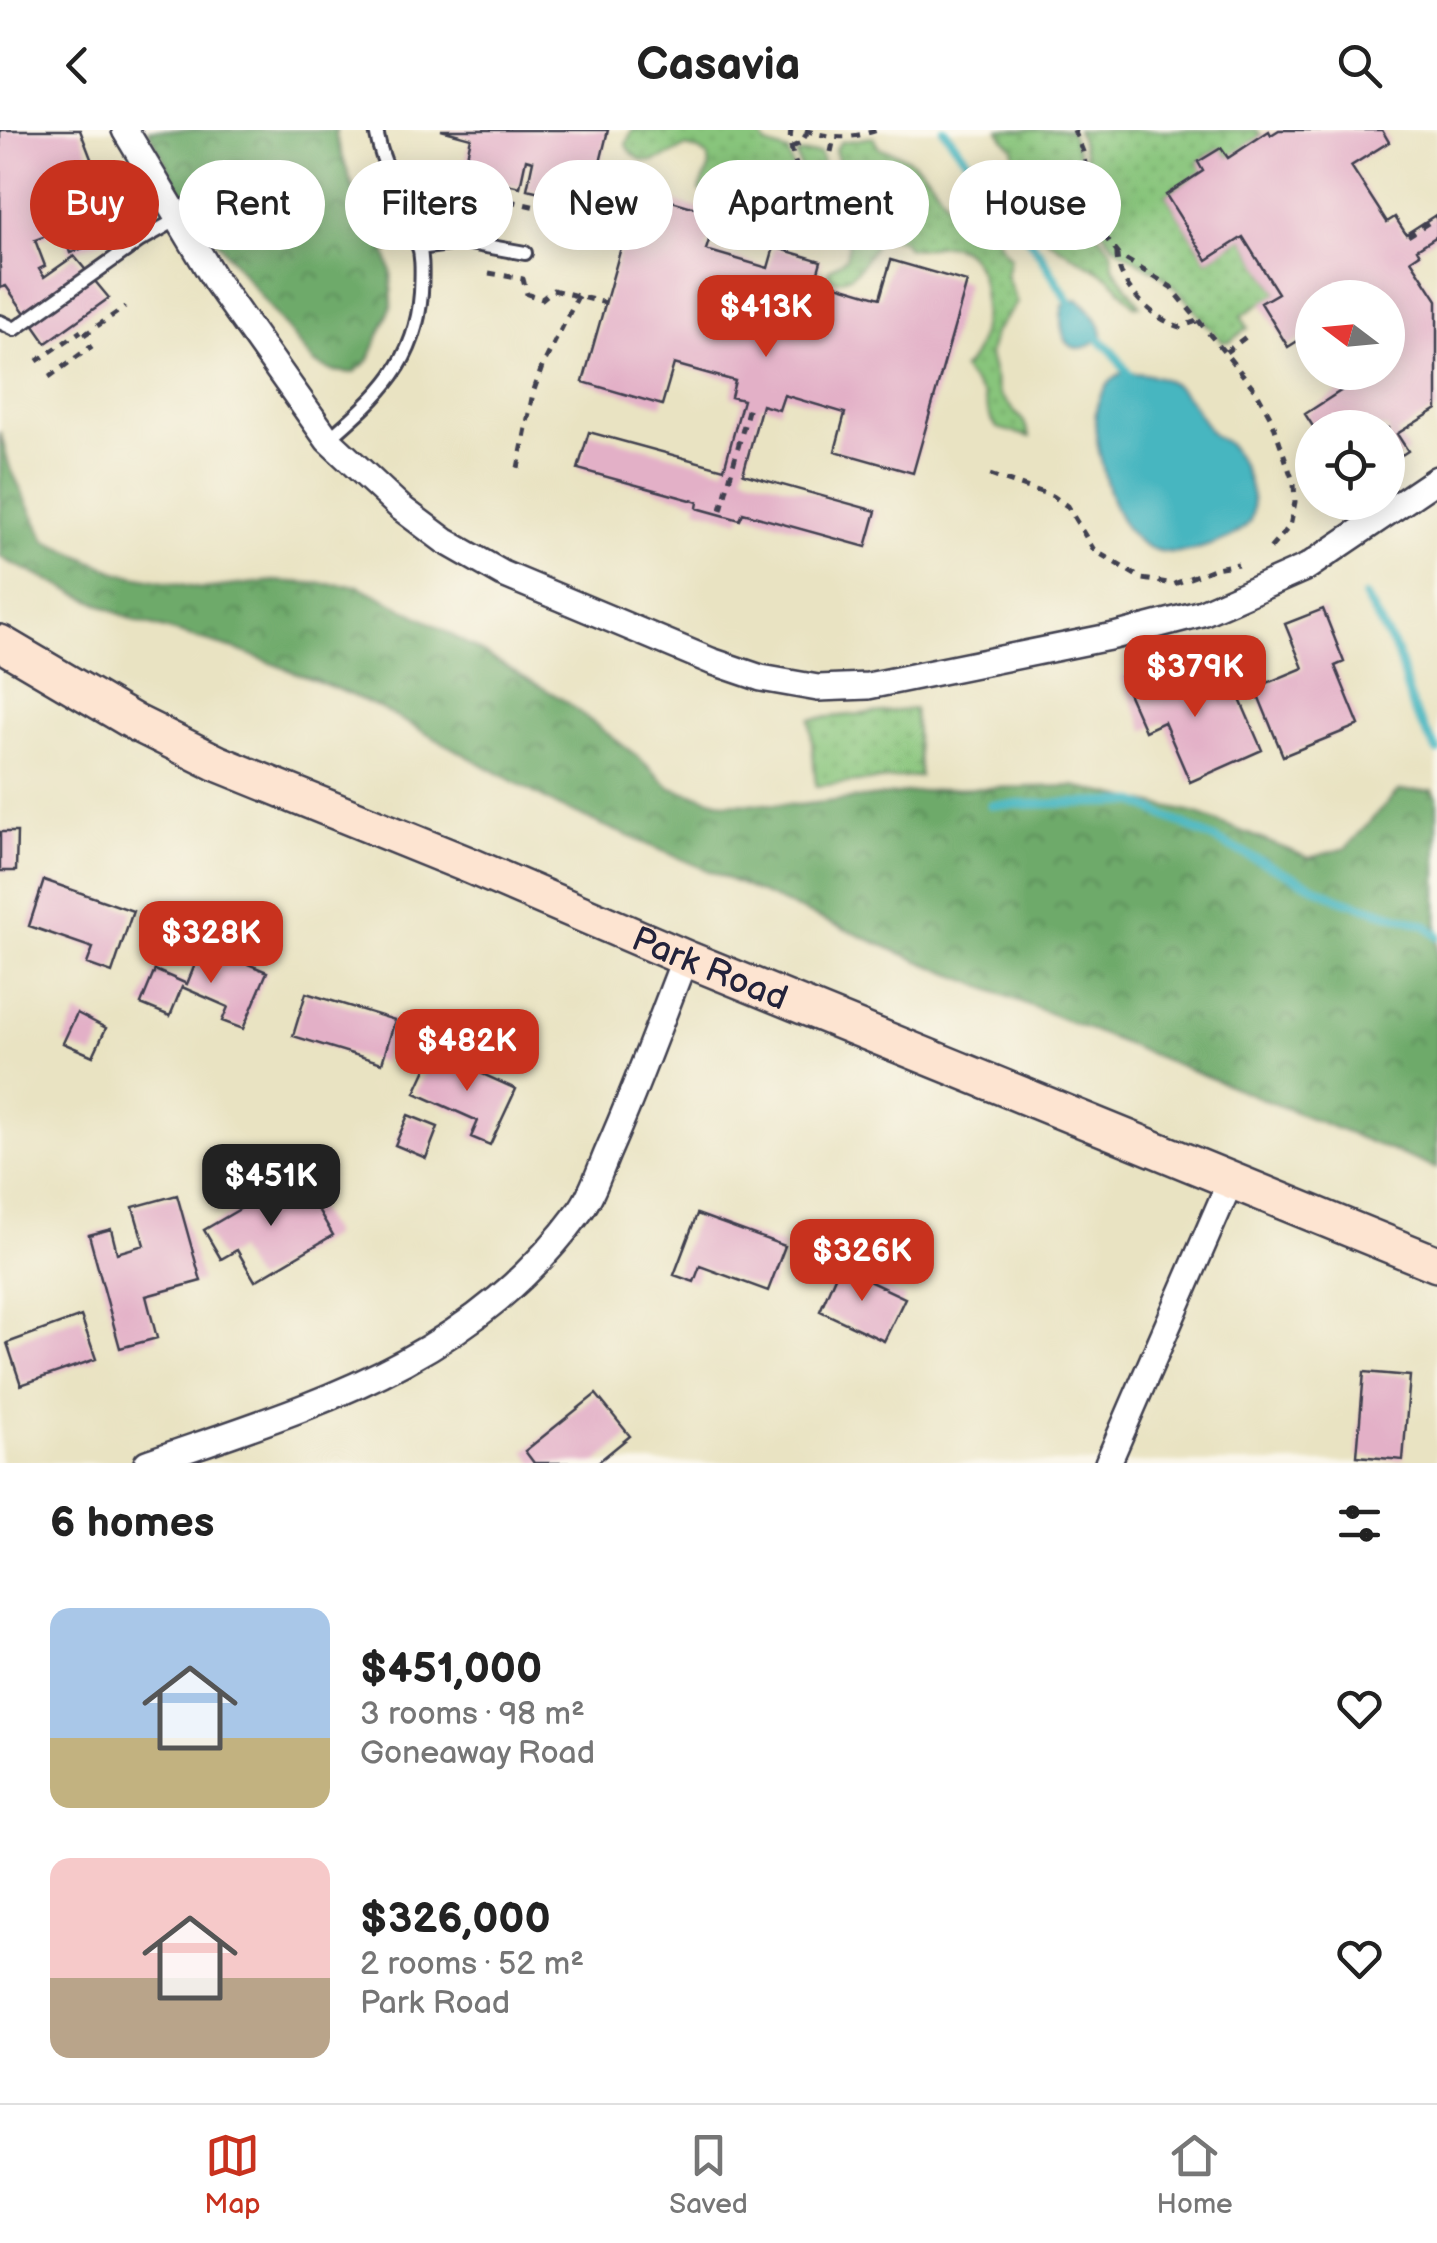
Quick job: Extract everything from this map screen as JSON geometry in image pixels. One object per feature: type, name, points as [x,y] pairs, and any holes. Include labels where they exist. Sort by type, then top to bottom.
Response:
[{"type":"main road","name":"Park Road","points":[[0,643],[136,723],[216,763],[1437,1264]]},
{"type":"street","points":[[125,130],[176,220],[328,440],[401,508],[445,541],[503,574],[761,678],[818,688],[868,686],[1114,636],[1202,613],[1307,566],[1437,479]]},
{"type":"street","points":[[147,1463],[309,1406],[399,1367],[490,1306],[582,1209],[636,1087],[684,958]]},
{"type":"street","points":[[1108,1463],[1230,1182]]},
{"type":"lane","points":[[376,130],[383,160]]},
{"type":"lane","points":[[0,322],[15,329],[140,240],[176,220]]},
{"type":"lane","points":[[328,440],[378,396],[406,356],[419,316],[419,250]]},
{"type":"lane","points":[[508,250],[525,253]]},
{"type":"path","points":[[791,130],[792,158],[805,195],[793,253]]},
{"type":"path","points":[[792,147],[801,142],[807,131],[834,138],[877,130]]},
{"type":"path","points":[[1074,130],[1083,152],[1096,225],[1117,252],[1171,287],[1256,391],[1272,420],[1294,484],[1294,516],[1262,557]]},
{"type":"path","points":[[831,152],[834,138]]},
{"type":"path","points":[[1408,236],[1437,216]]},
{"type":"path","points":[[1117,252],[1120,273],[1154,314],[1180,327],[1196,321]]},
{"type":"path","points":[[489,273],[523,279],[527,294],[533,297],[542,299],[553,290],[606,303]]},
{"type":"path","points":[[518,468],[534,393],[578,296]]},
{"type":"path","points":[[38,361],[125,306]]},
{"type":"path","points":[[1226,352],[1252,334]]},
{"type":"path","points":[[49,377],[92,346]]},
{"type":"path","points":[[721,510],[750,403]]},
{"type":"path","points":[[990,475],[1053,496],[1067,506],[1094,550],[1142,579],[1174,584],[1216,568],[1253,561]]},
{"type":"green space","points":[[148,130],[336,130],[345,164],[345,250],[385,250],[391,271],[392,305],[368,361],[353,373],[332,371],[314,363],[224,250],[325,250],[325,160],[179,160],[179,188]]},
{"type":"green space","points":[[632,130],[758,130],[766,145],[788,152],[790,160],[708,160],[699,150],[685,147],[661,159],[642,160],[626,145]]},
{"type":"green space","points":[[999,130],[1070,130],[1081,160],[1012,160],[1014,149]]},
{"type":"green space","points":[[1077,130],[1256,130],[1261,136],[1228,158],[1220,148],[1198,162],[1203,171],[1166,195],[1207,260],[1243,237],[1278,293],[1241,316],[1248,328],[1223,342],[1167,280],[1121,250],[1121,160],[1086,160]]},
{"type":"green space","points":[[873,137],[879,148],[910,160],[838,160],[835,150],[841,142]]},
{"type":"green space","points":[[820,153],[822,160],[798,160],[796,154]]},
{"type":"green space","points":[[929,177],[949,208],[949,246],[929,246]]},
{"type":"green space","points":[[848,250],[871,250],[850,276],[833,280],[828,274],[830,269],[846,258]]},
{"type":"green space","points":[[962,250],[1004,250],[1010,258],[1006,275],[1017,303],[994,333],[989,355],[999,394],[1024,422],[1030,437],[997,428],[983,395],[962,369],[978,344],[984,307],[983,288],[971,257]]},
{"type":"green space","points":[[1064,250],[1111,250],[1113,267],[1140,305],[1132,303],[1108,277]]},
{"type":"green space","points":[[0,431],[9,465],[46,541],[118,573],[201,589],[274,581],[359,586],[562,699],[638,757],[671,788],[725,803],[799,805],[942,789],[1074,786],[1198,814],[1309,858],[1346,848],[1398,791],[1433,790],[1437,798],[1437,1169],[926,964],[558,806],[342,691],[238,650],[133,620],[5,560],[0,556]]},
{"type":"green space","points":[[914,709],[920,776],[816,786],[810,719]]},
{"type":"water","points":[[1077,299],[1094,315],[1102,335],[1080,348],[1065,339],[1061,318],[1063,306]]},
{"type":"water","points":[[1121,373],[1151,375],[1172,383],[1188,398],[1212,433],[1234,451],[1248,481],[1252,504],[1249,522],[1242,530],[1210,545],[1166,552],[1150,548],[1125,526],[1109,490],[1096,428],[1102,393]]},
{"type":"building","points":[[0,130],[80,130],[92,160],[30,160],[30,250],[39,250],[45,266],[39,269],[44,277],[74,256],[109,298],[46,343],[6,286],[0,288]]},
{"type":"building","points":[[441,130],[608,130],[601,160],[526,159],[520,187],[513,185],[513,160],[466,160],[471,138]]},
{"type":"building","points":[[1279,130],[1382,130],[1389,142],[1351,166],[1387,222],[1395,217],[1406,234],[1437,214],[1437,236],[1417,249],[1420,254],[1411,260],[1437,300],[1437,409],[1405,429],[1405,410],[1311,410],[1342,390],[1405,390],[1405,280],[1295,280],[1295,343],[1288,347],[1261,303],[1278,293],[1243,237],[1207,260],[1166,195],[1203,171],[1198,162],[1221,148],[1228,158],[1269,131],[1271,135]]},
{"type":"building","points":[[533,161],[533,190],[527,189]]},
{"type":"building","points":[[673,201],[693,207],[693,250],[706,250],[768,268],[773,250],[784,250],[821,261],[816,279],[880,298],[891,260],[967,282],[913,473],[835,451],[845,413],[784,395],[779,410],[762,405],[743,474],[876,511],[866,547],[743,513],[740,520],[697,508],[698,502],[578,469],[589,432],[724,469],[743,400],[731,397],[735,381],[674,364],[662,405],[583,382],[620,250],[673,250]]},
{"type":"building","points":[[1323,609],[1344,662],[1335,666],[1359,725],[1283,756],[1255,688],[1303,668],[1285,624]]},
{"type":"building","points":[[1159,660],[1176,698],[1229,674],[1262,750],[1190,782],[1164,722],[1145,731],[1121,677]]},
{"type":"building","points":[[0,832],[17,832],[16,871],[0,871]]},
{"type":"building","points":[[44,880],[133,911],[112,973],[87,964],[93,948],[29,926]]},
{"type":"building","points":[[203,945],[267,972],[243,1029],[222,1021],[228,1007],[182,987],[170,1016],[141,1004],[155,970],[187,984]]},
{"type":"building","points":[[306,993],[395,1020],[382,1063],[293,1036]]},
{"type":"building","points":[[77,1013],[106,1028],[93,1056],[63,1043]]},
{"type":"building","points":[[434,1052],[516,1089],[490,1145],[471,1137],[478,1121],[415,1093]]},
{"type":"building","points":[[408,1115],[438,1127],[426,1158],[395,1145]]},
{"type":"building","points":[[298,1175],[333,1235],[255,1281],[237,1250],[221,1259],[204,1230]]},
{"type":"building","points":[[177,1195],[201,1281],[146,1296],[157,1338],[120,1348],[89,1235],[111,1229],[117,1253],[144,1245],[133,1207]]},
{"type":"building","points":[[697,1214],[785,1246],[768,1291],[700,1266],[694,1282],[674,1275]]},
{"type":"building","points":[[839,1267],[905,1298],[884,1341],[820,1311]]},
{"type":"building","points":[[81,1316],[96,1359],[21,1385],[7,1343]]},
{"type":"building","points":[[1364,1372],[1410,1376],[1403,1460],[1357,1456]]},
{"type":"building","points":[[596,1394],[630,1436],[597,1463],[534,1463],[525,1451]]},
{"type":"waterway","points":[[944,130],[1041,255],[1074,310]]},
{"type":"waterway","points":[[1093,333],[1114,353],[1134,383]]},
{"type":"waterway","points":[[1365,597],[1398,655],[1412,707],[1437,751]]},
{"type":"waterway","points":[[991,805],[1136,802],[1340,899],[1425,925],[1437,936]]}]
